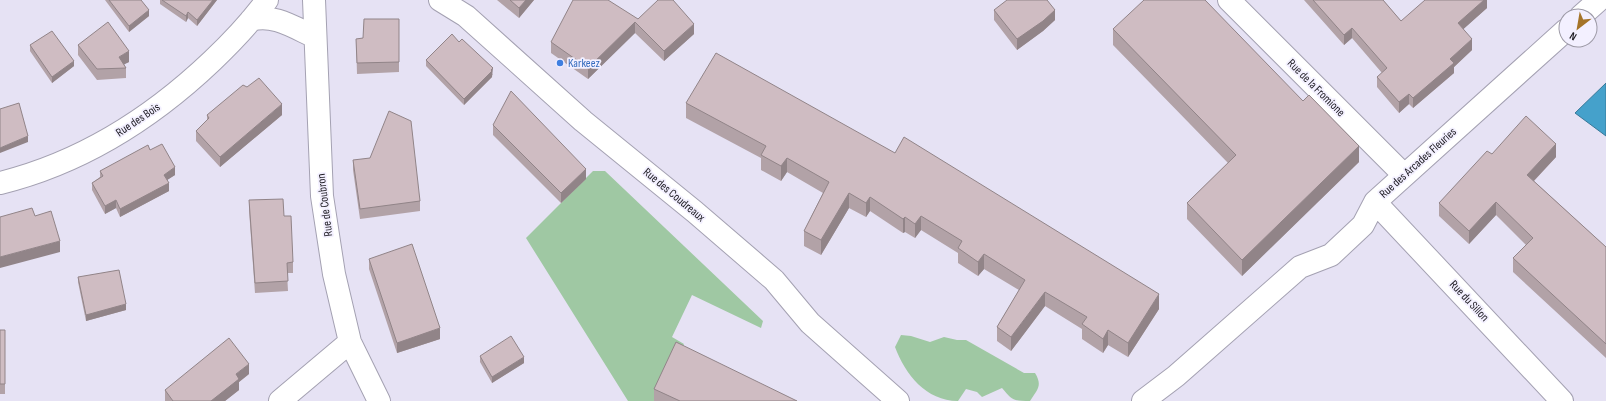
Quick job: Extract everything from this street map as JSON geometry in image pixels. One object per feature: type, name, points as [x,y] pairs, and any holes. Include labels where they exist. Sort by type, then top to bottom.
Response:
[{"type":"street","name":"Rue des Bois","points":[[0,183],[16,179],[54,165],[87,151],[124,131],[153,111],[194,78],[231,42],[267,0]]},
{"type":"street","name":"Rue de Coubron","points":[[314,0],[322,196],[334,274],[350,342],[379,401]]},
{"type":"street","name":"Rue des Coudreaux","points":[[440,0],[466,16],[582,121],[695,212],[774,280],[810,323],[898,401]]},
{"type":"street","name":"Rue de la Fromione","points":[[1229,0],[1404,175]]},
{"type":"street","points":[[1590,8],[1599,0]]},
{"type":"street","points":[[251,20],[259,17],[269,18],[284,22],[315,37]]},
{"type":"street","name":"Rue des Arcades Fleuries","points":[[1143,401],[1176,376],[1300,267],[1331,255],[1363,225],[1375,202],[1558,37]]},
{"type":"street","name":"Rue du Sillon","points":[[1375,202],[1562,401]]},
{"type":"street","points":[[280,401],[350,342]]},
{"type":"green space","points":[[593,171],[605,171],[763,321],[761,328],[692,295],[672,337],[684,344],[655,401],[628,401],[526,238]]},
{"type":"green space","points":[[901,335],[911,336],[930,342],[944,337],[957,340],[966,340],[1024,373],[1035,373],[1039,381],[1037,391],[1030,401],[1013,399],[1002,388],[982,397],[977,392],[966,389],[958,401],[947,400],[936,396],[918,384],[899,357],[895,347]]},
{"type":"water","points":[[1606,83],[1606,136],[1575,113]]},
{"type":"building","points":[[109,0],[141,0],[149,10],[129,26]]},
{"type":"building","points":[[162,0],[213,0],[197,20],[188,12],[186,16]]},
{"type":"building","points":[[510,0],[526,0],[519,8]]},
{"type":"building","points":[[573,0],[608,0],[638,19],[658,0],[673,0],[694,24],[664,51],[635,22],[588,68],[551,42]]},
{"type":"building","points":[[1007,0],[1047,0],[1055,10],[1043,21],[1017,39],[994,10]]},
{"type":"building","points":[[1144,0],[1205,0],[1303,101],[1309,95],[1359,146],[1242,260],[1187,203],[1236,155],[1113,29]]},
{"type":"building","points":[[1313,0],[1383,0],[1401,21],[1425,0],[1484,0],[1458,23],[1472,39],[1450,59],[1454,63],[1413,98],[1409,94],[1399,102],[1377,77],[1387,68],[1352,28],[1344,35]]},
{"type":"building","points":[[364,19],[399,19],[399,62],[357,63],[356,39],[363,38]]},
{"type":"building","points":[[108,22],[129,51],[119,57],[126,68],[97,69],[78,45]]},
{"type":"building","points":[[52,31],[74,61],[52,77],[30,45]]},
{"type":"building","points":[[452,34],[459,42],[462,39],[493,68],[491,70],[492,71],[464,99],[426,60]]},
{"type":"building","points":[[716,53],[895,153],[904,137],[1159,294],[1128,343],[1108,330],[1103,339],[1082,324],[1087,317],[1045,292],[1011,337],[997,327],[1025,280],[984,254],[978,262],[958,248],[962,241],[921,216],[915,224],[905,217],[903,219],[870,197],[866,203],[849,193],[821,240],[804,231],[829,182],[787,158],[781,166],[761,155],[766,146],[686,103]]},
{"type":"building","points":[[259,78],[282,104],[220,157],[196,131],[209,118],[207,115],[243,85],[247,87]]},
{"type":"building","points":[[511,91],[586,169],[561,193],[493,125]]},
{"type":"building","points":[[19,103],[28,136],[0,148],[0,109]]},
{"type":"building","points":[[389,111],[411,121],[420,201],[360,209],[353,160],[370,158]]},
{"type":"building","points":[[1526,116],[1556,144],[1527,175],[1606,247],[1606,344],[1513,258],[1533,238],[1496,202],[1469,231],[1439,203],[1487,151],[1492,154]]},
{"type":"building","points":[[162,144],[175,167],[164,175],[169,183],[120,209],[116,200],[105,206],[92,183],[103,176],[100,171],[148,145],[150,150]]},
{"type":"building","points":[[283,199],[284,216],[291,216],[293,262],[287,263],[288,281],[255,283],[249,200]]},
{"type":"building","points":[[32,208],[35,216],[51,211],[60,241],[0,257],[0,217]]},
{"type":"building","points":[[412,244],[440,328],[397,343],[369,259]]},
{"type":"building","points":[[119,270],[126,304],[86,315],[78,277]]},
{"type":"building","points":[[0,330],[5,330],[5,384],[0,384]]},
{"type":"building","points":[[511,336],[524,357],[492,377],[480,356]]},
{"type":"building","points":[[229,338],[249,364],[236,374],[239,379],[211,401],[173,401],[165,390]]},
{"type":"building","points":[[676,342],[797,401],[680,401],[654,389]]},
{"type":"place","name":"Karkeez","points":[[560,63]]}]
